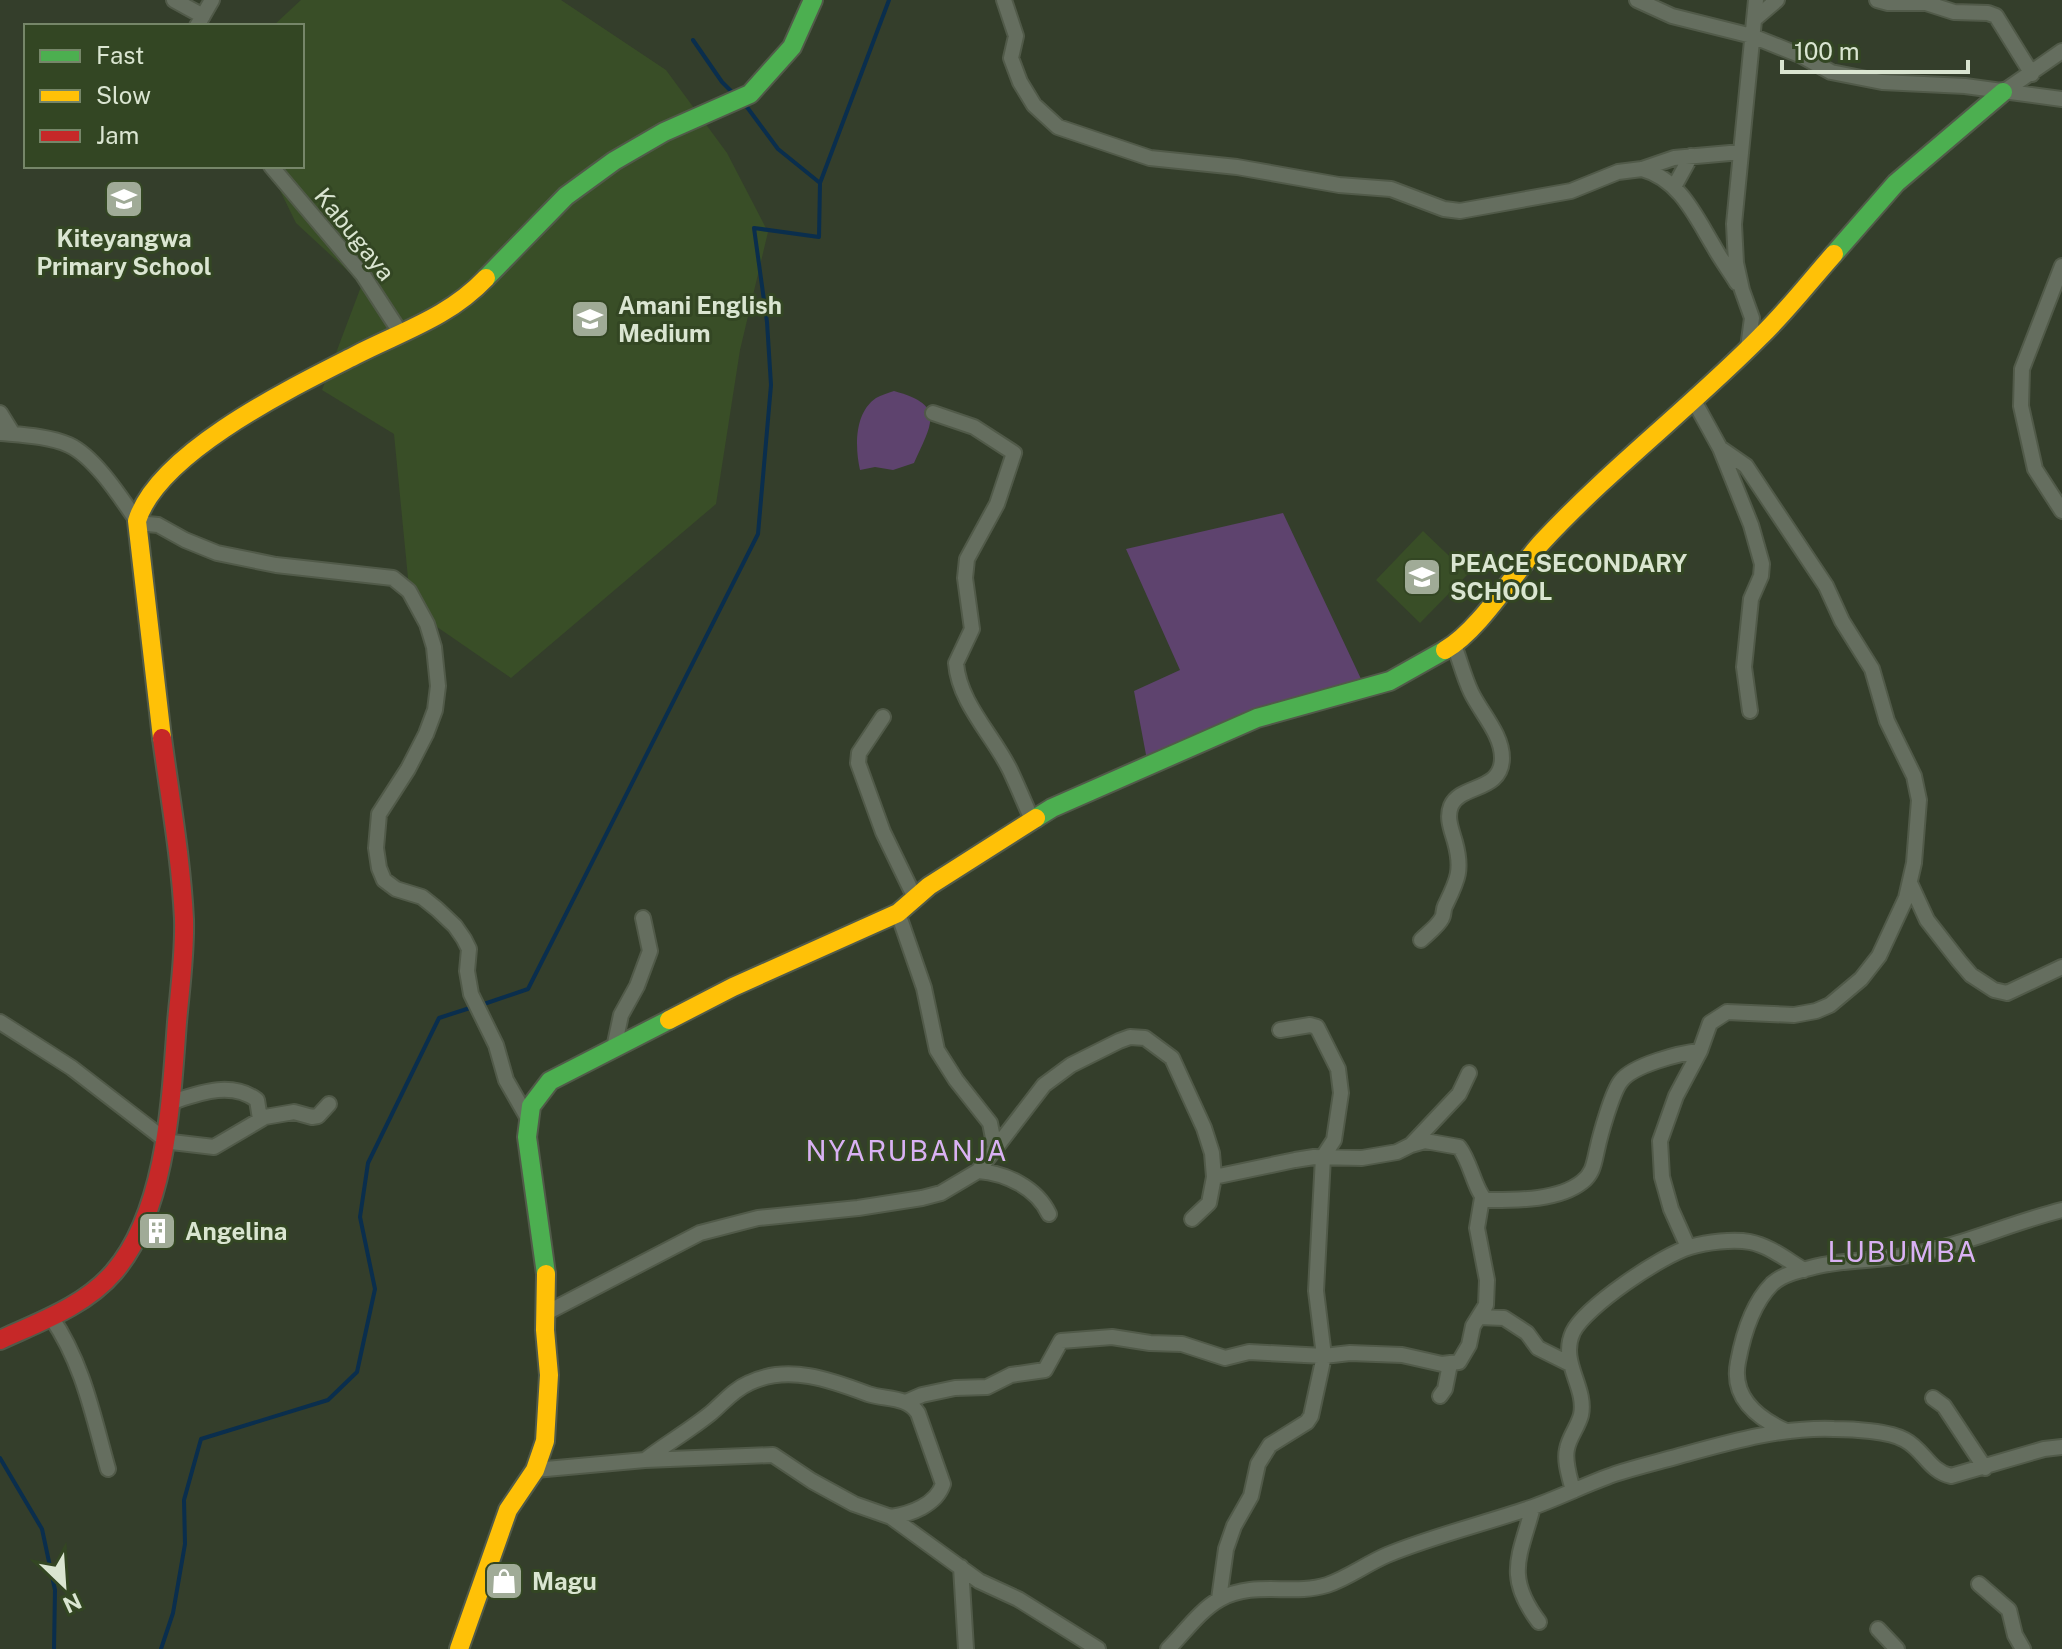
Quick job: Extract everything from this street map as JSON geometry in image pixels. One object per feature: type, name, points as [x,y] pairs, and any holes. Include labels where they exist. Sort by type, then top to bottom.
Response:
[{"type":"street","points":[[174,0],[200,21],[212,0]]},
{"type":"street","points":[[0,1340],[51,1317],[89,1294],[115,1272],[142,1226],[164,1140],[184,930],[137,522],[149,494],[160,480],[200,445],[238,420],[400,332],[452,309],[475,290],[566,196],[614,161],[652,138],[750,94],[792,47],[813,0]]},
{"type":"street","points":[[1004,0],[1016,36],[1012,52],[1014,67],[1034,105],[1044,117],[1075,135],[1139,155],[1237,167],[1339,185],[1391,189],[1444,209],[1460,211],[1571,191],[1618,172],[1642,169],[1654,163],[1741,152]]},
{"type":"street","points":[[1637,0],[1672,16],[1752,36],[1802,56],[1831,72],[1882,82],[1965,86],[2062,99]]},
{"type":"street","points":[[1748,348],[1752,318],[1736,263],[1734,224],[1756,0]]},
{"type":"street","points":[[1756,18],[1777,0]]},
{"type":"street","points":[[1877,0],[1926,3],[1954,12],[1996,16],[2032,74]]},
{"type":"street","points":[[526,1115],[536,1095],[550,1081],[733,987],[898,913],[929,886],[1052,808],[1257,718],[1390,681],[1454,645],[1493,603],[1541,543],[1748,348],[1842,248],[1896,183],[2003,92],[2062,51]]},
{"type":"street","points":[[1674,187],[1691,156]]},
{"type":"street","name":"Kabugaya","points":[[273,168],[363,275],[400,332]]},
{"type":"street","points":[[1642,169],[1661,176],[1674,187],[1699,220],[1742,290]]},
{"type":"street","points":[[2062,266],[2022,369],[2021,406],[2035,469],[2062,511]]},
{"type":"street","points":[[1693,399],[1720,448],[1751,525],[1762,564],[1761,576],[1751,599],[1744,667],[1750,711]]},
{"type":"street","points":[[0,413],[7,434],[54,441],[79,451],[98,470],[137,522],[158,525],[217,553],[276,565],[393,578],[409,591],[427,624],[434,647],[438,686],[435,710],[408,769],[379,814],[376,848],[379,868],[384,880],[396,889],[422,897],[437,909],[455,926],[469,949],[467,971],[471,994],[496,1045],[506,1080],[526,1115],[546,1277],[549,1375],[546,1430],[540,1459],[508,1510],[459,1649]]},
{"type":"street","points":[[933,413],[974,427],[1014,453],[997,504],[967,559],[965,578],[972,629],[956,663],[962,686],[975,713],[1010,769],[1033,822]]},
{"type":"street","points":[[1688,1247],[1671,1209],[1662,1177],[1660,1141],[1676,1096],[1700,1051],[1710,1023],[1727,1012],[1794,1015],[1816,1011],[1846,994],[1879,956],[1910,883],[1919,800],[1914,776],[1887,721],[1872,669],[1842,621],[1826,586],[1746,466],[1720,448]]},
{"type":"street","points":[[1421,940],[1442,919],[1460,868],[1449,821],[1450,808],[1463,795],[1491,781],[1499,772],[1502,761],[1500,742],[1470,690],[1454,645]]},
{"type":"street","points":[[883,717],[866,740],[858,763],[883,832],[915,898]]},
{"type":"street","points":[[1910,883],[1927,920],[1959,961],[1971,975],[1994,990],[2007,993],[2062,967]]},
{"type":"street","points":[[898,913],[927,999],[937,1050],[990,1123],[995,1148]]},
{"type":"street","points":[[614,1048],[621,1015],[637,986],[650,951],[643,918]]},
{"type":"street","points":[[0,1022],[72,1068],[164,1140],[214,1147],[260,1119],[294,1112],[318,1116],[329,1104]]},
{"type":"street","points":[[1219,1599],[1226,1549],[1234,1526],[1251,1496],[1258,1464],[1270,1445],[1307,1422],[1311,1416],[1324,1356],[1316,1291],[1323,1157],[1334,1140],[1339,1121],[1341,1093],[1338,1069],[1317,1027],[1310,1025],[1280,1030]]},
{"type":"street","points":[[546,1313],[700,1233],[758,1218],[858,1208],[941,1193],[978,1171],[1044,1085],[1071,1065],[1130,1037],[1145,1038],[1172,1058],[1204,1128],[1212,1153],[1214,1177],[1209,1203],[1192,1219]]},
{"type":"street","points":[[1482,1198],[1540,1197],[1583,1182],[1594,1165],[1613,1099],[1624,1077],[1668,1057],[1700,1051]]},
{"type":"street","points":[[1411,1145],[1459,1094],[1469,1073]]},
{"type":"street","points":[[169,1103],[209,1090],[237,1091],[257,1100],[260,1119]]},
{"type":"street","points":[[906,1402],[955,1388],[987,1387],[1011,1375],[1045,1370],[1057,1346],[1065,1339],[1112,1337],[1182,1344],[1225,1358],[1249,1352],[1324,1356],[1350,1353],[1402,1355],[1450,1364],[1464,1357],[1486,1305],[1487,1280],[1477,1228],[1482,1198],[1473,1170],[1459,1147],[1425,1141],[1380,1157],[1323,1157],[1273,1163],[1214,1177]]},
{"type":"street","points":[[978,1171],[1019,1183],[1043,1202],[1049,1214]]},
{"type":"street","points":[[1786,1431],[1765,1422],[1754,1412],[1738,1385],[1737,1369],[1748,1325],[1759,1301],[1773,1283],[1831,1263],[1907,1256],[1931,1250],[2062,1210]]},
{"type":"street","points":[[1573,1491],[1566,1450],[1581,1416],[1582,1398],[1569,1352],[1573,1333],[1591,1310],[1631,1280],[1688,1247],[1752,1242],[1804,1270]]},
{"type":"street","points":[[51,1317],[87,1387],[108,1469]]},
{"type":"street","points":[[1479,1317],[1504,1318],[1527,1333],[1538,1348],[1570,1364]]},
{"type":"street","points":[[1440,1396],[1450,1364]]},
{"type":"street","points":[[645,1460],[750,1382],[775,1376],[819,1377],[906,1402],[918,1413],[943,1484],[940,1492],[916,1511],[891,1517]]},
{"type":"street","points":[[1933,1398],[1944,1406],[1985,1468]]},
{"type":"street","points":[[1168,1649],[1219,1599],[1264,1587],[1317,1588],[1335,1583],[1385,1555],[1533,1507],[1631,1469],[1724,1444],[1786,1431],[1834,1429],[1888,1434],[1904,1438],[1941,1474],[1951,1476],[2044,1449],[2062,1447]]},
{"type":"street","points":[[535,1470],[645,1460],[773,1455],[854,1504],[891,1517],[979,1581],[1018,1599],[1098,1649]]},
{"type":"street","points":[[1533,1507],[1519,1551],[1517,1577],[1529,1609],[1539,1622]]},
{"type":"street","points":[[961,1567],[966,1649]]},
{"type":"street","points":[[1979,1584],[2009,1610],[2015,1635],[2023,1649]]},
{"type":"street","points":[[1878,1629],[1897,1649]]},
{"type":"shaded area","points":[[301,0],[561,0],[666,70],[727,153],[768,232],[740,350],[716,504],[511,678],[411,609],[394,434],[322,390],[362,284],[296,223],[269,168],[304,168],[304,24],[275,24]]},
{"type":"shaded area","points":[[894,391],[911,396],[928,409],[930,417],[926,437],[914,463],[893,470],[875,467],[860,470],[857,442],[864,412],[876,398]]},
{"type":"shaded area","points":[[1283,513],[1362,681],[1147,760],[1134,691],[1180,670],[1126,549]]},
{"type":"shaded area","name":"PEACE SECONDARY SCHOOL","points":[[1423,531],[1468,574],[1420,623],[1376,580]]},
{"type":"waterway","points":[[820,183],[889,0]]},
{"type":"waterway","points":[[693,40],[722,82],[735,95]]},
{"type":"waterway","points":[[481,1005],[528,989],[758,534],[771,385],[767,322],[754,228],[819,237],[820,183],[778,149],[744,103]]},
{"type":"waterway","points":[[161,1649],[173,1613],[185,1544],[184,1500],[201,1439],[328,1400],[357,1372],[375,1289],[360,1217],[368,1163],[439,1018],[473,1007]]},
{"type":"waterway","points":[[0,1458],[42,1529],[55,1590],[54,1649]]},
{"type":"traffic: fast","points":[[486,278],[566,196],[614,161],[664,132],[750,94],[792,47],[813,0]]},
{"type":"traffic: fast","points":[[1834,254],[1896,183],[2003,92]]},
{"type":"traffic: fast","points":[[1036,818],[1052,808],[1257,718],[1390,681],[1445,650]]},
{"type":"traffic: fast","points":[[546,1274],[527,1137],[531,1106],[550,1081],[669,1020]]},
{"type":"traffic: slow","points":[[1445,650],[1471,629],[1532,553],[1569,514],[1734,362],[1780,316],[1834,254]]},
{"type":"traffic: slow","points":[[162,738],[137,521],[150,495],[171,470],[231,424],[298,385],[441,313],[472,292],[486,278]]},
{"type":"traffic: slow","points":[[669,1020],[733,987],[898,913],[929,886],[1036,818]]},
{"type":"traffic: slow","points":[[459,1649],[508,1510],[535,1470],[545,1441],[549,1375],[545,1330],[546,1274]]},
{"type":"traffic: jam","points":[[0,1340],[61,1312],[102,1284],[132,1247],[156,1186],[168,1119],[184,932],[175,828],[162,738]]},
{"type":"place","name":"Kiteyangwa Primary School","points":[[124,199]]},
{"type":"place","name":"Amani English Medium","points":[[590,319]]},
{"type":"place","name":"PEACE SECONDARY SCHOOL","points":[[1422,577]]},
{"type":"place","name":"Angelina","points":[[157,1231]]},
{"type":"place","name":"Magu","points":[[504,1581]]},
{"type":"district","name":"NYARUBANJA","points":[[907,1150]]},
{"type":"district","name":"LUBUMBA","points":[[1903,1251]]}]
